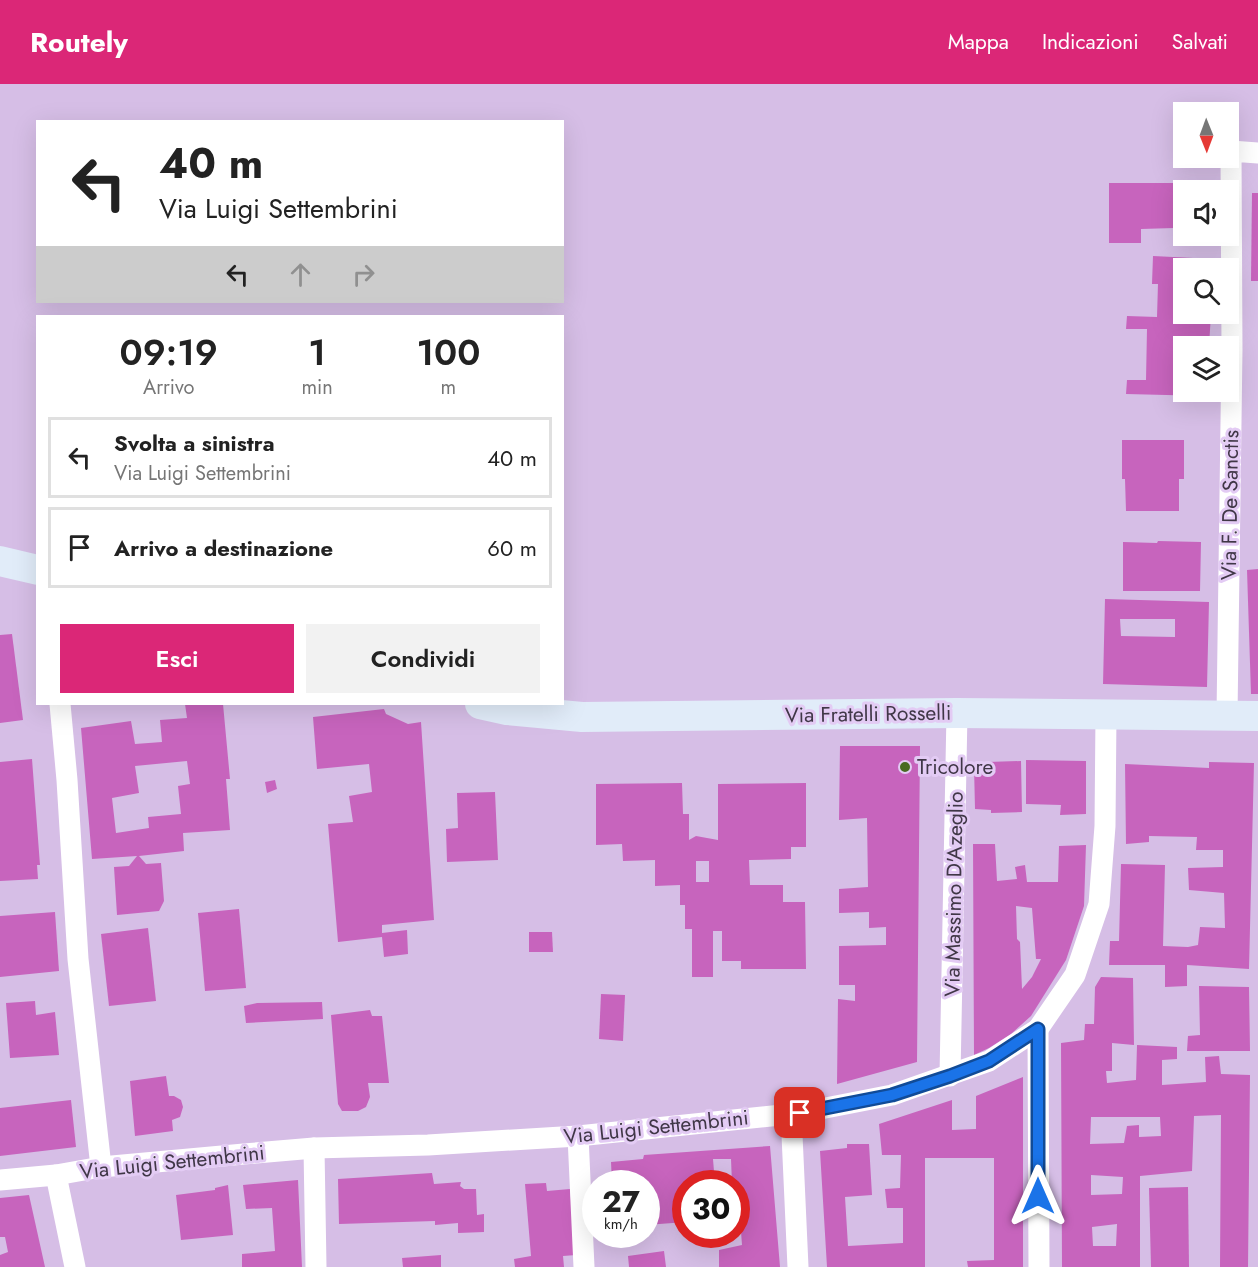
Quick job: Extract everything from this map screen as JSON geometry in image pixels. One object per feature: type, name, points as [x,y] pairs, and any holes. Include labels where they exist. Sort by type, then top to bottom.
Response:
[{"type":"main road","points":[[0,561],[36,570]]},
{"type":"main road","name":"Via Fratelli Rosselli","points":[[484,705],[507,710],[582,717],[957,713],[1258,716]]},
{"type":"street","name":"Via F. De Sanctis","points":[[1227,716],[1232,151],[1258,153]]},
{"type":"street","points":[[60,705],[78,959],[101,1167]]},
{"type":"street","name":"Via Massimo D'Azeglio","points":[[950,1076],[957,713]]},
{"type":"street","name":"Via Luigi Settembrini","points":[[0,1180],[56,1175],[101,1167],[314,1148],[428,1145],[578,1136],[791,1113],[892,1095],[989,1061],[1038,1029],[1075,975],[1099,904],[1105,826],[1106,714]]},
{"type":"street","points":[[1038,1029],[1039,1267]]},
{"type":"street","points":[[791,1113],[798,1267]]},
{"type":"street","points":[[578,1136],[585,1267]]},
{"type":"street","points":[[314,1148],[316,1267]]},
{"type":"street","points":[[56,1175],[75,1267]]},
{"type":"building","points":[[1109,183],[1173,183],[1173,228],[1141,229],[1141,243],[1109,243]]},
{"type":"building","points":[[1252,193],[1258,193],[1258,281],[1251,281]]},
{"type":"building","points":[[1153,256],[1193,258],[1173,258],[1173,324],[1210,324],[1210,336],[1173,336],[1173,395],[1126,394],[1127,380],[1146,380],[1147,329],[1126,329],[1127,316],[1157,317],[1158,284],[1152,284]]},
{"type":"building","points":[[1122,440],[1184,440],[1184,479],[1179,479],[1179,511],[1126,511],[1125,479],[1122,479]]},
{"type":"building","points":[[1158,541],[1201,542],[1200,591],[1123,591],[1123,542],[1157,543]]},
{"type":"building","points":[[1258,569],[1258,694],[1251,694],[1247,570]]},
{"type":"building","points":[[1105,599],[1209,602],[1207,687],[1103,684]],"holes":[[[1120,619],[1175,619],[1175,637],[1121,636]]]},
{"type":"building","points":[[12,634],[23,720],[0,723],[0,635]]},
{"type":"building","points":[[185,705],[223,705],[230,779],[226,779],[230,830],[183,833],[184,851],[139,856],[146,864],[161,863],[164,901],[159,911],[117,915],[114,867],[129,866],[137,856],[92,859],[81,728],[131,721],[135,744],[162,742],[160,720],[187,718]],"holes":[[[187,761],[190,784],[178,786],[181,814],[148,817],[149,828],[116,833],[112,798],[139,793],[135,766]]]},
{"type":"building","points":[[384,709],[386,714],[408,724],[421,722],[434,920],[382,925],[382,933],[407,930],[408,954],[384,957],[382,937],[338,942],[328,824],[353,822],[349,796],[372,792],[369,764],[317,769],[313,717]]},
{"type":"building","points":[[840,746],[920,746],[917,1062],[837,1084],[838,999],[855,1001],[855,985],[839,985],[839,946],[886,945],[886,927],[869,928],[869,912],[839,913],[839,889],[868,887],[867,818],[839,820]]},
{"type":"building","points":[[32,759],[40,865],[37,865],[38,879],[0,881],[0,762]]},
{"type":"building","points":[[1026,760],[1086,761],[1086,814],[1060,815],[1061,805],[1026,804]]},
{"type":"building","points":[[1021,761],[1022,812],[991,813],[991,810],[975,809],[974,766],[987,766],[987,762]]},
{"type":"building","points":[[1209,762],[1254,763],[1249,969],[1187,965],[1187,986],[1165,987],[1165,965],[1109,965],[1110,941],[1119,941],[1121,864],[1165,865],[1163,946],[1188,947],[1198,945],[1200,927],[1225,928],[1224,893],[1189,890],[1188,868],[1223,867],[1223,850],[1196,850],[1197,837],[1149,836],[1149,842],[1126,844],[1125,764],[1209,768]]},
{"type":"building","points":[[275,780],[277,789],[267,793],[265,782]]},
{"type":"building","points":[[682,783],[683,814],[689,814],[689,840],[696,836],[718,840],[718,784],[806,783],[806,847],[791,847],[791,859],[749,860],[750,885],[783,885],[783,902],[805,902],[806,969],[741,969],[741,961],[722,961],[722,931],[713,931],[713,977],[692,977],[692,929],[685,929],[685,905],[680,905],[680,885],[655,886],[655,860],[623,861],[622,844],[596,845],[596,784]],"holes":[[[696,861],[709,861],[709,882],[696,882]]]},
{"type":"building","points":[[495,792],[498,860],[447,862],[446,829],[458,828],[457,793]]},
{"type":"building","points":[[973,844],[995,844],[997,881],[1017,879],[1015,867],[1025,865],[1027,882],[1058,882],[1059,846],[1086,845],[1084,906],[1066,960],[1031,1016],[1011,1034],[974,1055]],"holes":[[[1016,906],[1032,908],[1036,959],[1041,959],[1032,977],[1022,989]]]},
{"type":"building","points":[[239,909],[246,988],[205,991],[198,913]]},
{"type":"building","points":[[55,912],[59,971],[0,977],[0,916]]},
{"type":"building","points":[[148,928],[156,1001],[109,1006],[101,934]]},
{"type":"building","points":[[529,932],[552,932],[553,952],[529,952]]},
{"type":"building","points":[[1101,977],[1133,978],[1134,1045],[1112,1043],[1112,1071],[1106,1071],[1107,1083],[1136,1080],[1137,1045],[1177,1047],[1177,1059],[1162,1060],[1162,1085],[1206,1082],[1205,1057],[1219,1056],[1221,1074],[1250,1075],[1248,1267],[1220,1267],[1221,1115],[1194,1116],[1192,1171],[1140,1176],[1140,1267],[1062,1267],[1061,1043],[1084,1040],[1085,1024],[1094,1024],[1095,987]],"holes":[[[1091,1117],[1160,1117],[1161,1136],[1139,1137],[1139,1125],[1127,1126],[1124,1143],[1090,1144]],[[1091,1175],[1123,1177],[1122,1194],[1091,1195]],[[1117,1224],[1116,1246],[1093,1246],[1092,1227]]]},
{"type":"building","points":[[1199,986],[1249,987],[1250,1051],[1187,1051],[1188,1036],[1200,1035]]},
{"type":"building","points":[[601,994],[625,995],[623,1041],[599,1039]]},
{"type":"building","points":[[35,1001],[36,1015],[55,1012],[59,1055],[10,1058],[6,1003]]},
{"type":"building","points":[[322,1002],[323,1019],[246,1023],[244,1006],[257,1003]]},
{"type":"building","points":[[370,1010],[372,1016],[382,1016],[389,1083],[368,1083],[370,1097],[366,1107],[358,1111],[342,1111],[338,1104],[331,1015]]},
{"type":"building","points":[[166,1076],[169,1096],[181,1100],[183,1107],[180,1117],[172,1120],[173,1131],[135,1136],[130,1081]]},
{"type":"building","points":[[1023,1077],[1023,1267],[968,1267],[967,1261],[994,1260],[994,1158],[925,1158],[925,1267],[827,1267],[820,1151],[847,1148],[847,1144],[869,1144],[872,1195],[845,1197],[848,1246],[903,1243],[903,1208],[887,1208],[885,1189],[900,1188],[901,1155],[882,1155],[879,1124],[952,1100],[952,1130],[976,1129],[976,1096]]},
{"type":"building","points":[[71,1100],[76,1147],[0,1156],[0,1108]]},
{"type":"building","points":[[770,1146],[780,1267],[719,1267],[719,1250],[750,1248],[750,1170],[731,1170],[731,1159],[713,1159],[714,1170],[672,1170],[672,1223],[660,1224],[660,1170],[611,1170],[611,1162],[643,1159],[644,1155]]},
{"type":"building","points":[[432,1173],[434,1184],[461,1182],[460,1186],[464,1189],[476,1189],[477,1215],[484,1214],[484,1232],[458,1233],[458,1223],[435,1225],[435,1221],[339,1224],[338,1179]]},
{"type":"building","points":[[298,1180],[302,1267],[242,1267],[242,1254],[275,1251],[272,1208],[246,1209],[243,1185]]},
{"type":"building","points":[[546,1183],[547,1191],[570,1189],[576,1255],[563,1256],[564,1267],[515,1267],[514,1259],[531,1256],[525,1184]]},
{"type":"building","points":[[228,1185],[233,1235],[181,1240],[176,1195],[215,1190],[215,1188]]},
{"type":"building","points":[[1188,1187],[1189,1267],[1151,1267],[1149,1188]]},
{"type":"building","points":[[29,1195],[45,1267],[0,1267],[0,1255],[8,1252],[5,1237],[0,1237],[0,1198]]},
{"type":"building","points":[[664,1251],[666,1267],[629,1267],[628,1256]]},
{"type":"building","points":[[441,1255],[441,1267],[403,1267],[402,1258]]},
{"type":"place","name":"Tricolore","points":[[905,767]]},
{"type":"route","points":[[800,1113],[892,1095],[950,1076],[989,1061],[1038,1029],[1038,1196]]}]
